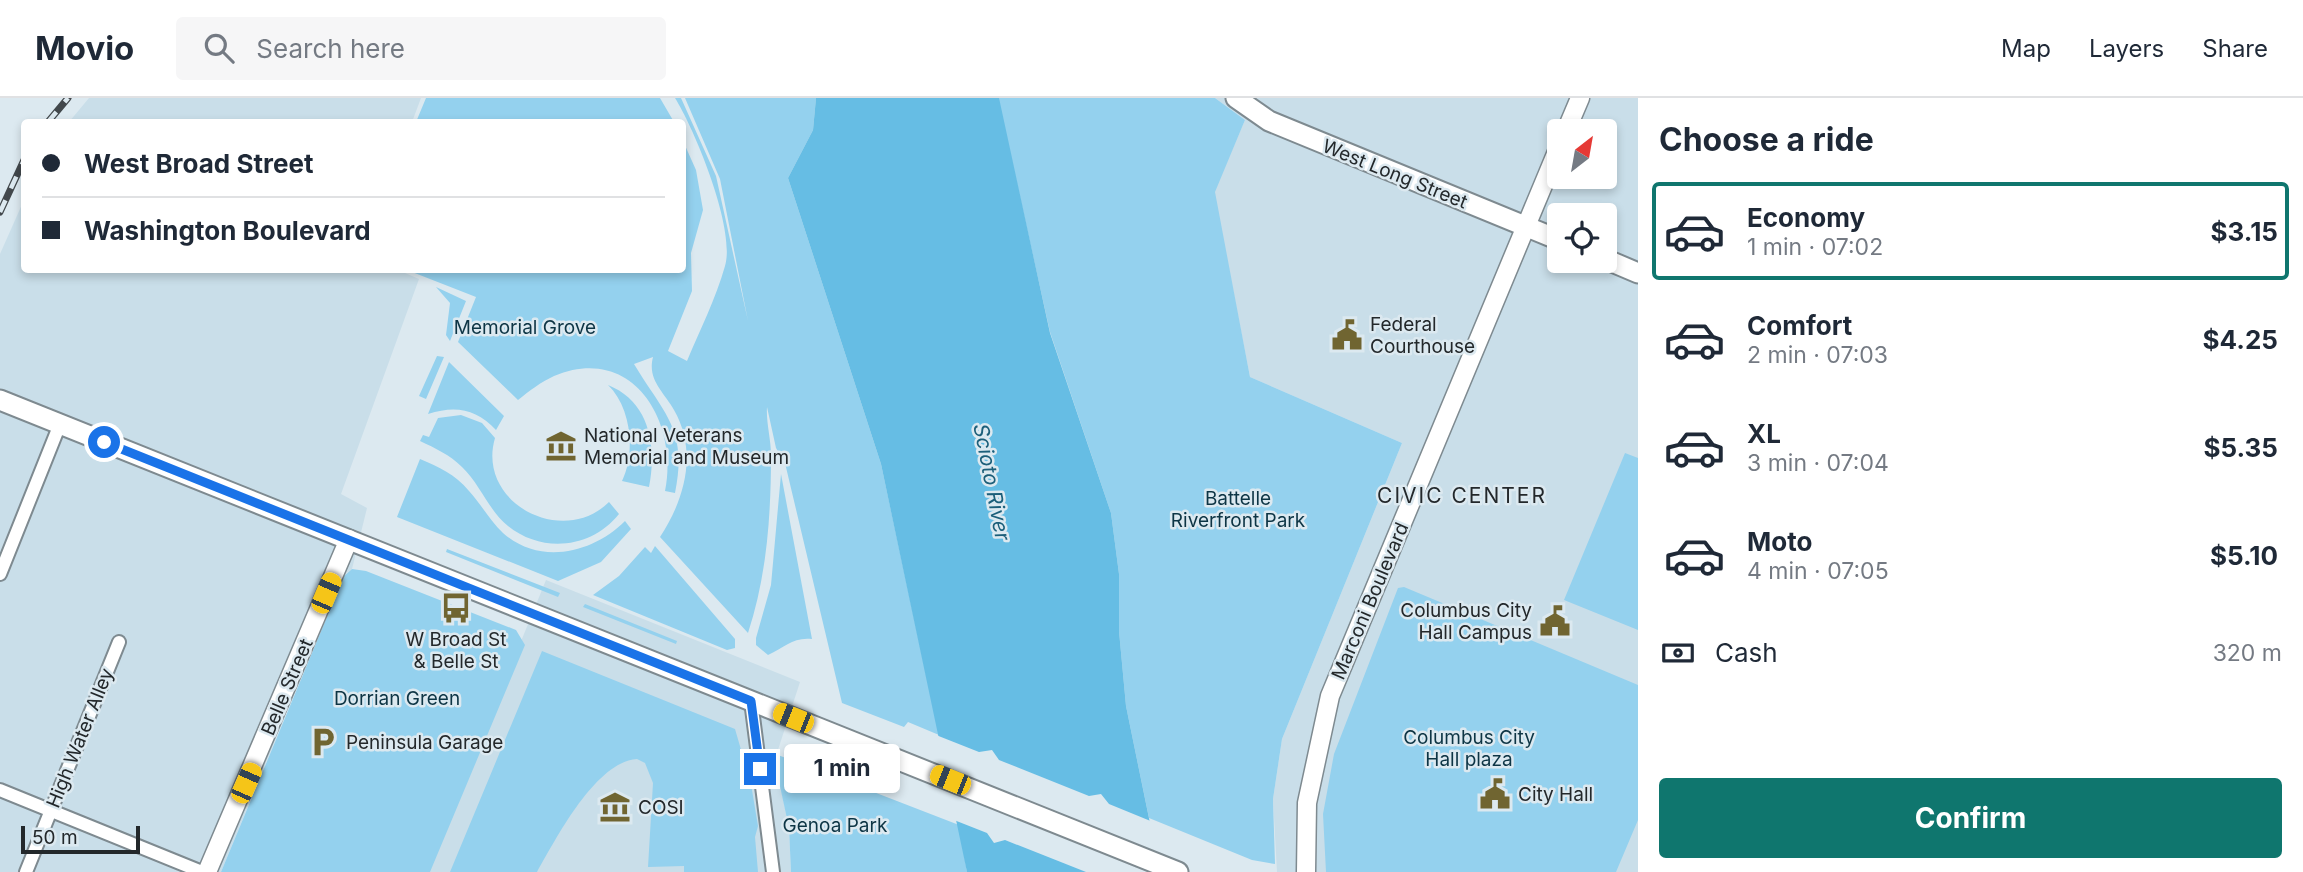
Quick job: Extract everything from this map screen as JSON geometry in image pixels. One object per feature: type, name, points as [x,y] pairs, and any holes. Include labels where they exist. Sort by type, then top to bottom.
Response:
[{"type":"main road","name":"West Long Street","points":[[1236,98],[1269,121],[1547,235]]},
{"type":"main road","points":[[1617,264],[1638,273]]},
{"type":"main road","points":[[0,400],[1178,872]]},
{"type":"street","points":[[1571,119],[1580,98]]},
{"type":"street","name":"Marconi Boulevard","points":[[1306,872],[1308,795],[1330,696],[1547,176]]},
{"type":"street","points":[[0,573],[60,424]]},
{"type":"street","name":"Belle Street","points":[[205,872],[349,539]]},
{"type":"street","name":"High Water Alley","points":[[26,872],[119,642]]},
{"type":"street","points":[[751,701],[773,872]]},
{"type":"street","points":[[0,790],[205,872]]},
{"type":"shaded area","points":[[89,98],[421,98],[413,119],[72,119]]},
{"type":"shaded area","points":[[1215,98],[1638,98],[1638,872],[1277,872],[1273,799],[1282,739],[1402,443],[1250,377],[1214,192],[1245,120]]},
{"type":"shaded area","points":[[21,207],[21,273],[405,273],[419,279],[341,494],[367,508],[352,569],[343,576],[221,872],[0,872],[0,254]]},
{"type":"shaded area","points":[[546,580],[800,682],[775,759],[789,828],[791,872],[427,872]]},
{"type":"green space","points":[[426,98],[660,98],[672,119],[417,119]]},
{"type":"green space","name":"Memorial Grove","points":[[675,98],[681,98],[716,176],[748,321],[720,179],[685,98],[816,98],[813,130],[788,178],[881,464],[939,735],[908,722],[904,727],[842,703],[785,463],[776,448],[767,407],[771,455],[769,522],[760,589],[748,633],[660,537],[682,491],[687,459],[681,426],[654,379],[653,357],[634,364],[664,410],[676,437],[678,471],[675,493],[665,491],[665,439],[657,416],[644,395],[628,380],[607,370],[582,369],[554,376],[518,400],[458,342],[476,297],[415,273],[686,273],[686,148],[696,170],[703,210],[691,253],[692,291],[668,351],[687,361],[717,290],[727,249],[725,229],[712,180]]},
{"type":"green space","name":"Battelle Riverfront Park","points":[[998,98],[1215,98],[1245,120],[1215,192],[1250,377],[1402,443],[1282,739],[1273,799],[1275,864],[1252,860],[1149,818],[1126,706],[1119,631],[1119,574],[1111,513],[1050,332]]},
{"type":"green space","points":[[436,287],[466,301],[450,341],[446,335],[450,303]]},
{"type":"green space","points":[[437,356],[444,357],[426,399],[419,396]]},
{"type":"green space","points":[[449,362],[504,416],[496,430],[481,417],[465,411],[448,410],[428,414]]},
{"type":"green space","points":[[608,385],[633,402],[642,414],[651,441],[649,487],[622,481],[629,457],[629,430],[622,405]]},
{"type":"green space","points":[[461,415],[482,423],[495,438],[493,461],[498,482],[511,499],[528,512],[548,519],[569,521],[590,515],[609,502],[619,514],[595,534],[581,540],[551,543],[522,535],[501,520],[462,467],[447,455],[420,441],[423,435],[429,437],[438,418]]},
{"type":"green space","points":[[1625,453],[1638,458],[1638,630],[1564,600]]},
{"type":"green space","points":[[420,459],[458,480],[503,533],[533,550],[549,552],[582,548],[598,541],[625,521],[631,529],[601,562],[558,581],[397,517]]},
{"type":"green space","points":[[781,474],[812,639],[794,641],[768,655],[756,645],[756,638],[771,585]]},
{"type":"green space","points":[[655,546],[735,639],[735,648],[727,650],[593,595],[619,576],[645,547],[651,553]]},
{"type":"green space","points":[[447,549],[560,593],[558,597],[446,552]]},
{"type":"green space","name":"Dorrian Green","points":[[352,569],[366,571],[516,630],[525,645],[430,872],[221,872],[344,576]]},
{"type":"green space","name":"Columbus City Hall plaza","points":[[1404,587],[1638,685],[1638,820],[1616,872],[1326,872],[1323,814],[1334,754],[1398,588]]},
{"type":"green space","points":[[585,604],[677,641],[676,644],[583,607]]},
{"type":"green space","points":[[542,651],[735,729],[751,784],[758,826],[755,837],[758,872],[684,872],[684,866],[648,867],[653,783],[645,763],[637,759],[621,763],[592,787],[578,804],[537,872],[450,872]]},
{"type":"green space","name":"Genoa Park","points":[[778,755],[959,825],[967,872],[791,872],[789,828],[775,763]]},
{"type":"water","name":"Scioto River","points":[[816,98],[999,98],[1050,333],[1111,513],[1119,574],[1119,631],[1126,706],[1160,872],[967,872],[881,464],[788,178],[813,130]]},
{"type":"pier","points":[[936,735],[979,752],[992,750],[999,760],[1089,796],[1101,794],[1109,804],[1153,822],[1163,872],[1086,872],[1005,840],[994,843],[987,833],[954,820]]},
{"type":"railway","points":[[50,119],[68,98]]},
{"type":"railway","points":[[0,212],[21,166]]},
{"type":"place","name":"Federal Courthouse","points":[[1347,335]]},
{"type":"place","name":"National Veterans Memorial and Museum","points":[[561,446]]},
{"type":"place","name":"W Broad St & Belle St","points":[[456,608]]},
{"type":"place","name":"Columbus City Hall Campus","points":[[1555,621]]},
{"type":"place","name":"Peninsula Garage","points":[[323,742]]},
{"type":"place","name":"City Hall","points":[[1495,794]]},
{"type":"place","name":"COSI","points":[[615,807]]},
{"type":"district","name":"CIVIC CENTER","points":[[1462,495]]},
{"type":"route","points":[[104,442],[751,701],[760,769]]}]
